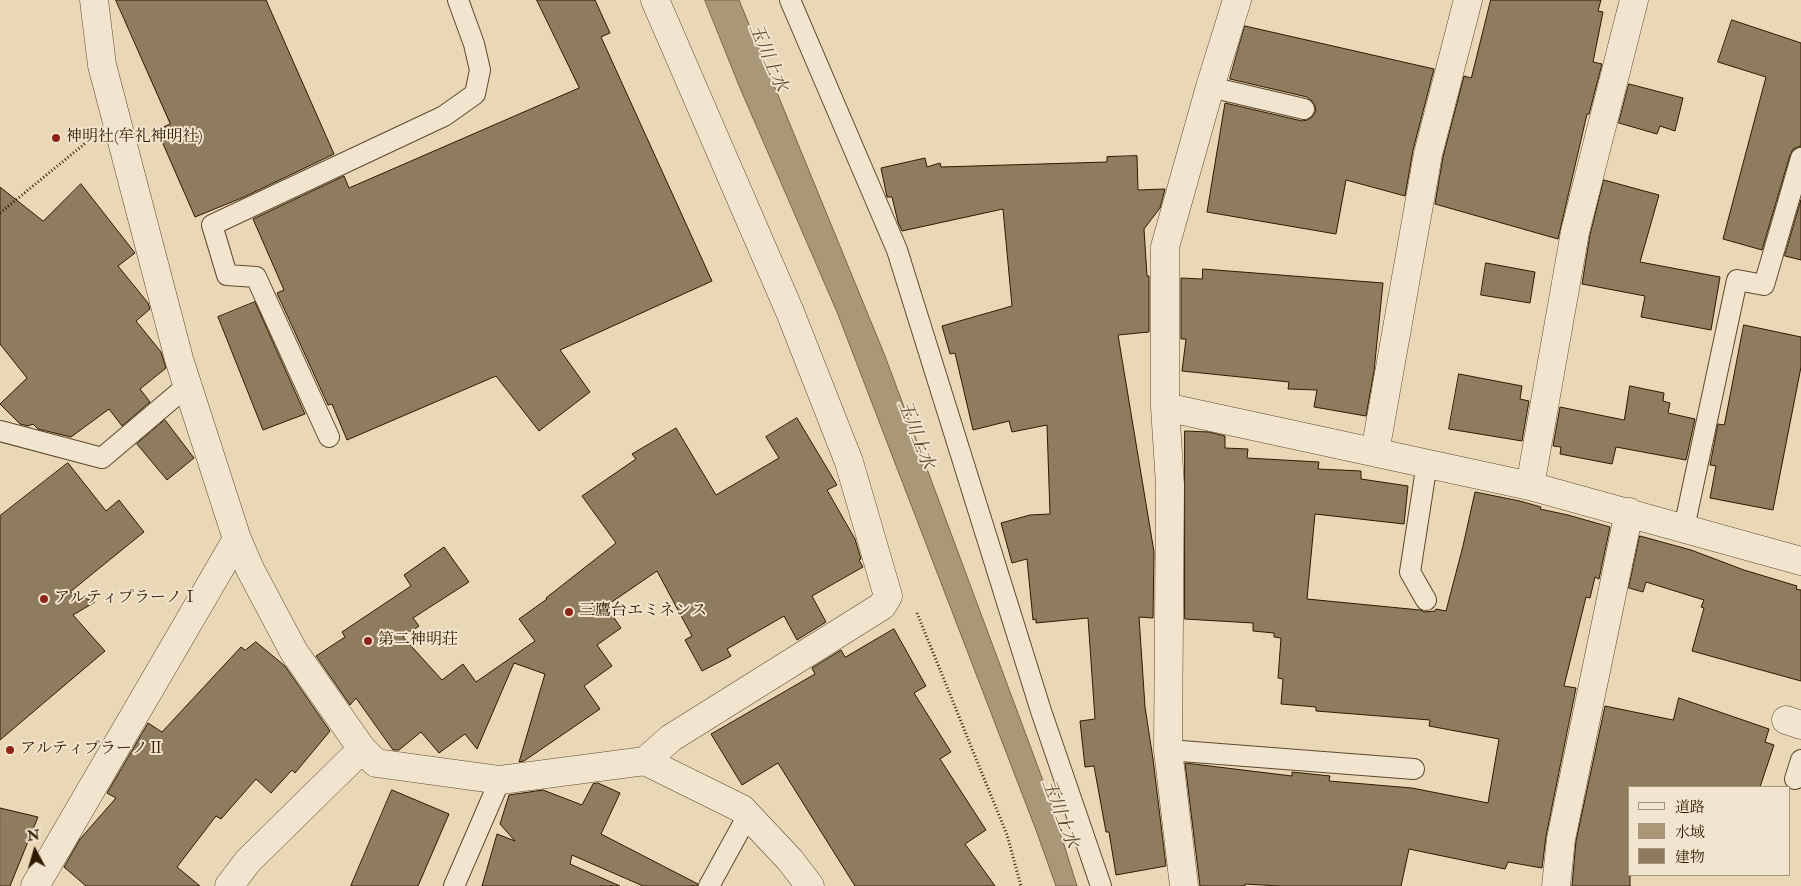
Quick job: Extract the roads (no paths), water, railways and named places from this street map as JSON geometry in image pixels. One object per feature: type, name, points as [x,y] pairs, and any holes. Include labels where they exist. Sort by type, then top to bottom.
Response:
[{"type":"street","points":[[94,0],[102,66],[115,118],[179,360],[236,539],[294,652],[362,749],[376,763],[500,780],[645,761],[742,809],[790,860],[810,886]]},
{"type":"street","points":[[645,761],[671,738],[882,606],[888,596],[849,462],[790,312],[655,0]]},
{"type":"street","points":[[1184,886],[1168,750],[1170,485],[1165,407],[1166,247],[1210,88],[1237,0]]},
{"type":"street","points":[[1376,452],[1428,154],[1468,0]]},
{"type":"street","points":[[1530,486],[1575,232],[1634,0]]},
{"type":"street","points":[[1165,407],[1530,486],[1801,561]]},
{"type":"street","points":[[1556,886],[1561,839],[1629,512]]},
{"type":"street","points":[[35,886],[236,539]]},
{"type":"street","points":[[229,886],[248,861],[362,749]]},
{"type":"lane","points":[[329,437],[256,276],[227,275],[212,226],[444,116],[475,94],[480,70],[474,44],[458,0]]},
{"type":"lane","points":[[790,0],[897,250],[1041,710],[1101,886]]},
{"type":"lane","points":[[1210,88],[1304,109]]},
{"type":"lane","points":[[1684,528],[1737,280],[1764,285],[1801,158]]},
{"type":"lane","points":[[0,431],[102,458],[188,386]]},
{"type":"lane","points":[[1426,600],[1410,572],[1427,464]]},
{"type":"lane","points":[[1168,750],[1414,769]]},
{"type":"lane","points":[[454,886],[500,780]]},
{"type":"lane","points":[[709,886],[748,815]]},
{"type":"water","points":[[705,0],[739,0],[885,356],[1048,794],[1077,886],[1056,886],[837,312],[740,88]]},
{"type":"place","name":"神明社(牟礼神明社)","points":[[56,138]]},
{"type":"place","name":"アルティプラーノⅠ","points":[[44,599]]},
{"type":"place","name":"三鷹台エミネンス","points":[[569,612]]},
{"type":"place","name":"第二神明荘","points":[[368,641]]},
{"type":"place","name":"アルティプラーノⅡ","points":[[10,750]]},
{"type":"water label","name":"玉川上水","points":[[767,58]]},
{"type":"water label","name":"玉川上水","points":[[915,435]]},
{"type":"water label","name":"玉川上水","points":[[1059,814]]}]
